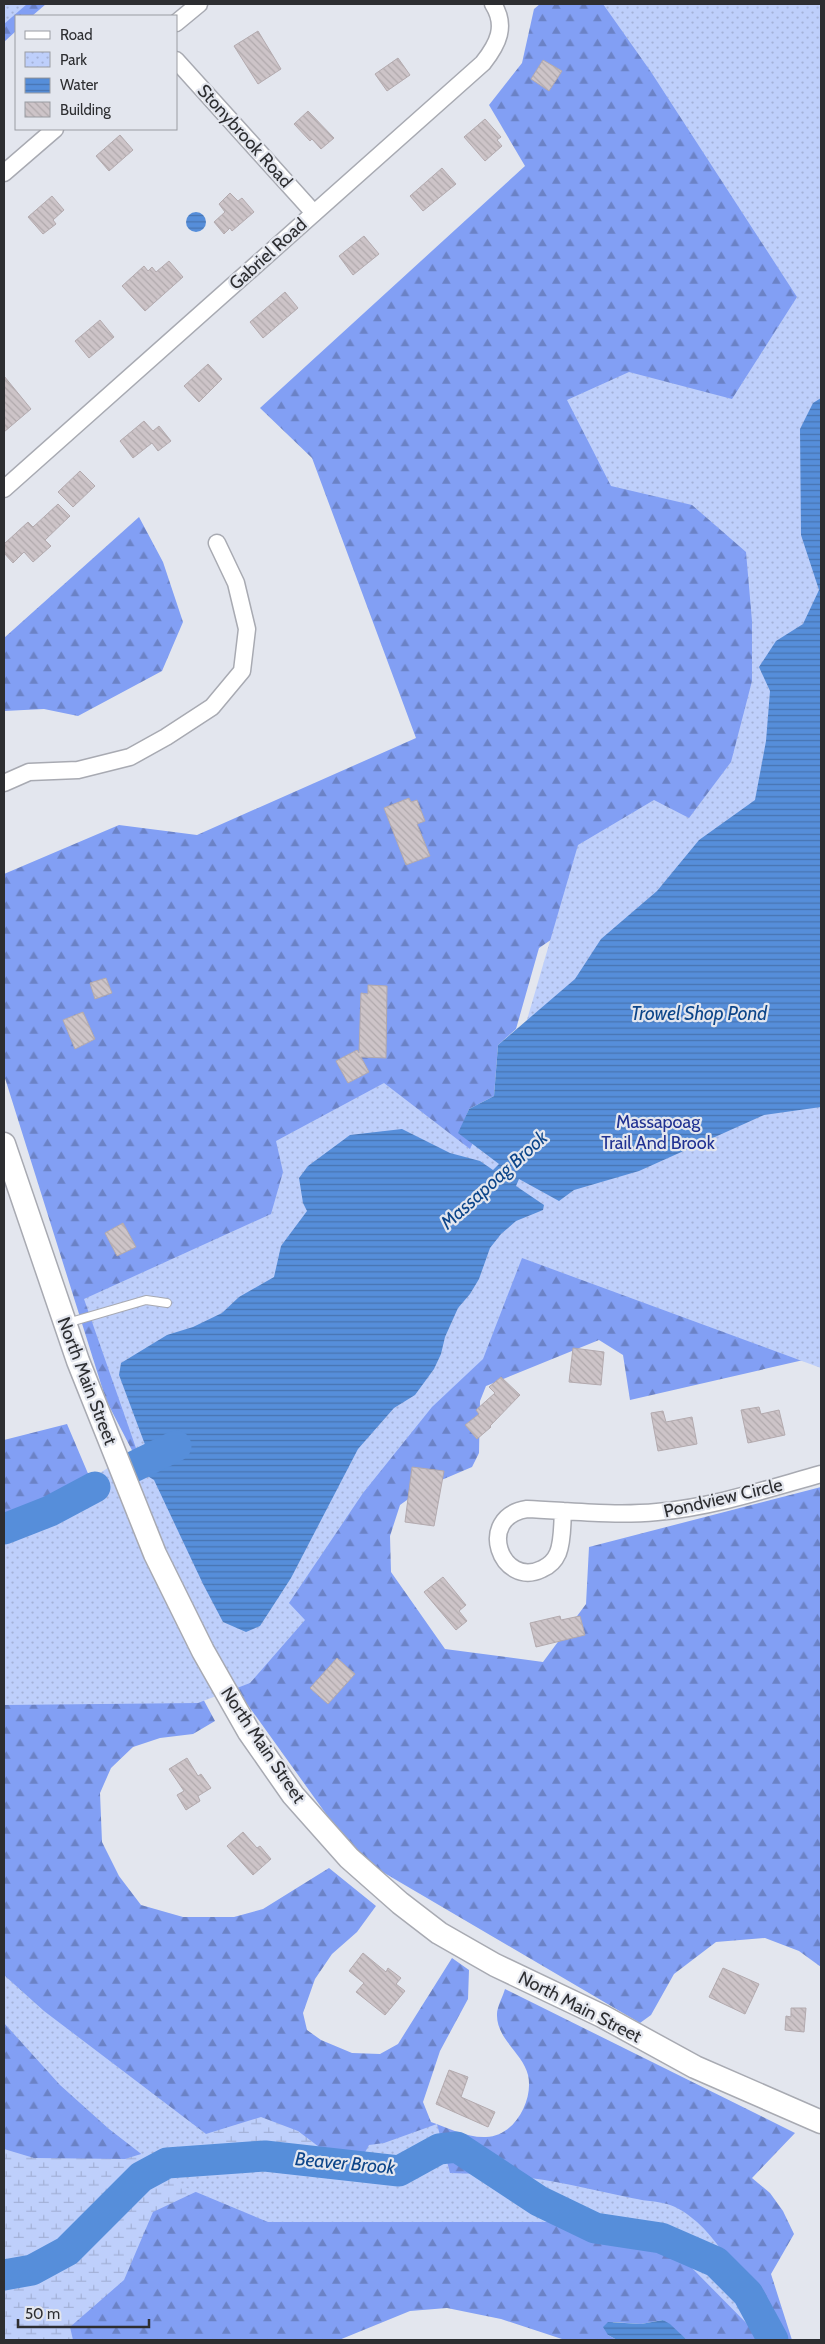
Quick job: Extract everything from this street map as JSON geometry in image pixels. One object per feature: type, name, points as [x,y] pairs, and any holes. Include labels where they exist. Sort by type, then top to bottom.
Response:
[{"type":"main road","name":"North Main Street","points":[[4,1144],[65,1324],[155,1554],[203,1651],[249,1732],[293,1795],[350,1858],[400,1903],[447,1938],[495,1965],[602,2016],[695,2067],[821,2122]]},
{"type":"street","points":[[178,22],[199,4]]},
{"type":"street","name":"Gabriel Road","points":[[4,488],[483,63],[499,38],[501,23],[493,4]]},
{"type":"street","name":"Stonybrook Road","points":[[178,62],[314,213]]},
{"type":"street","points":[[4,173],[54,130]]},
{"type":"street","points":[[4,783],[29,772],[78,770],[130,756],[166,737],[212,707],[242,671],[247,630],[236,583],[216,543]]},
{"type":"street","name":"Pondview Circle","points":[[563,1511],[560,1545],[551,1564],[539,1571],[525,1572],[512,1567],[503,1558],[497,1539],[500,1526],[509,1516],[527,1509],[624,1514],[681,1510],[821,1474]]},
{"type":"lane","points":[[65,1324],[146,1300],[167,1303]]},
{"type":"green space","points":[[4,4],[46,4],[33,15],[15,15],[15,32],[4,42]]},
{"type":"green space","points":[[4,4],[27,4],[4,24]]},
{"type":"green space","points":[[540,4],[821,4],[811,247],[756,536],[755,800],[539,948],[516,1029],[498,1045],[494,1096],[469,1109],[459,1133],[499,1163],[137,1460],[106,1400],[4,1075],[4,874],[119,825],[197,835],[416,738],[312,458],[260,408],[525,166],[489,105],[522,63],[534,9]]},
{"type":"green space","name":"Massapoag Trail And Brook","points":[[603,4],[821,4],[821,1368],[522,1258],[483,1359],[432,1407],[363,1493],[289,1603],[305,1620],[250,1683],[198,1703],[4,1705],[4,1525],[23,1518],[137,1451],[84,1299],[271,1214],[283,1172],[276,1141],[384,1083],[470,1149],[522,1037],[578,845],[654,800],[689,818],[731,762],[752,681],[752,621],[746,552],[692,505],[611,486],[567,400],[629,372],[732,399],[797,297],[651,72]]},
{"type":"green space","points":[[139,517],[163,562],[183,622],[162,671],[78,716],[44,709],[4,711],[4,638]]},
{"type":"green space","points":[[501,1234],[821,1356],[630,1400],[623,1355],[599,1340],[486,1386],[480,1401],[479,1453],[472,1467],[425,1487],[400,1505],[390,1536],[391,1572],[445,1649],[543,1662],[586,1604],[589,1547],[821,1487],[821,1967],[799,1951],[765,1938],[716,1942],[674,1974],[651,2015],[640,2023],[357,1857],[232,1683]]},
{"type":"green space","points":[[67,1424],[112,1530],[215,1721],[193,1734],[160,1738],[133,1747],[111,1768],[100,1793],[102,1842],[119,1876],[141,1905],[183,1917],[234,1917],[263,1909],[329,1868],[376,1906],[357,1932],[332,1954],[315,1979],[303,2013],[307,2030],[321,2040],[352,2053],[380,2054],[398,2044],[452,1958],[469,1970],[468,1999],[440,2051],[423,2102],[431,2122],[458,2132],[479,2137],[496,2135],[505,2131],[513,2124],[525,2106],[529,2085],[528,2075],[498,2023],[497,2011],[505,1989],[795,2133],[752,2178],[770,2193],[783,2211],[794,2234],[771,2274],[792,2340],[687,2340],[663,2320],[641,2324],[613,2322],[608,2335],[617,2340],[565,2340],[501,2319],[447,2308],[410,2311],[339,2340],[4,2340],[4,1440]]},
{"type":"green space","points":[[4,1975],[44,2011],[243,2162],[347,2165],[362,2158],[369,2145],[384,2143],[437,2124],[450,2173],[498,2174],[543,2180],[671,2205],[687,2214],[708,2233],[741,2278],[780,2340],[763,2340],[689,2265],[592,2222],[268,2222],[184,2187],[109,2129],[60,2085],[4,2023]]},
{"type":"green space","points":[[261,2117],[298,2131],[335,2159],[343,2187],[204,2188],[153,2212],[124,2280],[70,2327],[73,2340],[4,2340],[4,2149],[34,2158],[125,2159]]},
{"type":"water","points":[[196,212],[203,215],[206,222],[203,229],[196,232],[189,229],[186,222],[189,215]]},
{"type":"water","name":"Trowel Shop Pond","points":[[821,398],[821,1107],[764,1115],[639,1171],[574,1190],[559,1201],[519,1179],[516,1186],[544,1205],[543,1210],[516,1221],[501,1234],[490,1248],[479,1279],[470,1294],[458,1308],[434,1369],[415,1395],[394,1408],[358,1449],[291,1578],[260,1626],[246,1632],[223,1622],[154,1480],[141,1472],[137,1460],[147,1450],[119,1375],[121,1363],[167,1335],[193,1327],[222,1313],[239,1297],[274,1277],[281,1246],[307,1211],[303,1203],[299,1178],[308,1166],[350,1135],[402,1129],[450,1153],[480,1161],[493,1170],[499,1164],[458,1133],[469,1109],[494,1096],[498,1045],[575,979],[601,939],[657,891],[699,840],[755,800],[766,741],[770,691],[759,667],[776,641],[803,624],[819,590],[801,535],[800,429],[813,403]]},
{"type":"water","points":[[663,2320],[687,2340],[617,2340],[608,2335],[603,2327],[608,2322],[641,2324]]},
{"type":"building","points":[[258,31],[281,69],[258,84],[234,46]]},
{"type":"building","points":[[398,58],[410,75],[387,91],[375,74]]},
{"type":"building","points":[[543,60],[562,71],[549,91],[531,79]]},
{"type":"building","points":[[308,111],[334,138],[321,149],[312,139],[310,141],[294,124]]},
{"type":"building","points":[[485,119],[501,137],[497,140],[502,146],[485,161],[464,137]]},
{"type":"building","points":[[120,135],[133,150],[109,171],[96,156]]},
{"type":"building","points":[[442,168],[456,184],[423,211],[410,196]]},
{"type":"building","points":[[230,193],[238,201],[242,198],[254,212],[232,231],[230,228],[224,234],[214,222],[225,212],[219,204]]},
{"type":"building","points":[[52,196],[64,210],[53,220],[56,224],[43,234],[28,217]]},
{"type":"building","points":[[364,236],[379,254],[353,275],[339,256]]},
{"type":"building","points":[[169,261],[183,277],[145,311],[122,286],[144,266],[148,271],[152,267],[156,272]]},
{"type":"building","points":[[285,292],[298,308],[263,338],[250,322]]},
{"type":"building","points":[[100,320],[114,337],[89,358],[75,341]]},
{"type":"building","points":[[208,364],[222,379],[199,402],[184,386]]},
{"type":"building","points":[[4,376],[31,409],[4,432]]},
{"type":"building","points":[[144,421],[153,431],[159,426],[171,441],[158,451],[152,443],[133,458],[120,441]]},
{"type":"building","points":[[80,471],[95,486],[73,507],[58,492]]},
{"type":"building","points":[[58,504],[70,516],[45,540],[51,546],[33,562],[24,552],[13,563],[4,553],[4,544],[28,522],[33,527]]},
{"type":"building","points":[[409,798],[411,802],[417,800],[425,821],[417,824],[430,856],[406,865],[384,808]]},
{"type":"building","points":[[106,978],[112,993],[95,999],[90,983]]},
{"type":"building","points":[[368,985],[387,986],[386,1058],[361,1057],[369,1072],[348,1083],[336,1061],[357,1050],[359,1053],[361,993],[368,994]]},
{"type":"building","points":[[83,1012],[95,1039],[75,1049],[63,1020]]},
{"type":"building","points":[[123,1223],[136,1247],[117,1256],[105,1233]]},
{"type":"building","points":[[573,1348],[604,1352],[601,1385],[569,1382]]},
{"type":"building","points":[[501,1377],[520,1395],[491,1427],[477,1439],[465,1425],[479,1414],[476,1410],[495,1393],[489,1387]]},
{"type":"building","points":[[759,1407],[761,1414],[779,1410],[785,1435],[748,1443],[741,1410]]},
{"type":"building","points":[[663,1411],[666,1422],[692,1417],[697,1444],[658,1451],[651,1413]]},
{"type":"building","points":[[412,1467],[444,1471],[434,1526],[405,1522]]},
{"type":"building","points":[[443,1577],[466,1605],[459,1611],[467,1621],[456,1630],[424,1592]]},
{"type":"building","points":[[560,1616],[561,1620],[580,1616],[585,1635],[536,1647],[530,1623]]},
{"type":"building","points":[[337,1658],[355,1674],[328,1704],[310,1688]]},
{"type":"building","points":[[187,1758],[198,1776],[201,1774],[211,1788],[198,1796],[200,1801],[186,1810],[177,1795],[184,1791],[169,1769]]},
{"type":"building","points":[[243,1832],[257,1848],[260,1846],[271,1859],[253,1875],[227,1846]]},
{"type":"building","points":[[363,1953],[386,1972],[388,1968],[401,1978],[396,1984],[405,1991],[385,2015],[356,1992],[364,1983],[349,1971]]},
{"type":"building","points":[[723,1968],[759,1984],[745,2014],[709,1997]]},
{"type":"building","points":[[791,2008],[806,2008],[804,2032],[785,2030],[786,2016],[791,2017]]},
{"type":"building","points":[[449,2070],[468,2077],[461,2097],[495,2112],[488,2127],[436,2104]]},
{"type":"waterway","name":"Massapoag Brook","points":[[133,1467],[176,1446]]},
{"type":"waterway","name":"Massapoag Brook","points":[[4,1529],[50,1511],[95,1487]]},
{"type":"waterway","name":"Beaver Brook","points":[[4,2275],[32,2270],[67,2251],[141,2177],[167,2163],[265,2156],[399,2171],[439,2149],[457,2147],[539,2201],[595,2228],[661,2238],[716,2262],[748,2294],[773,2340]]}]
